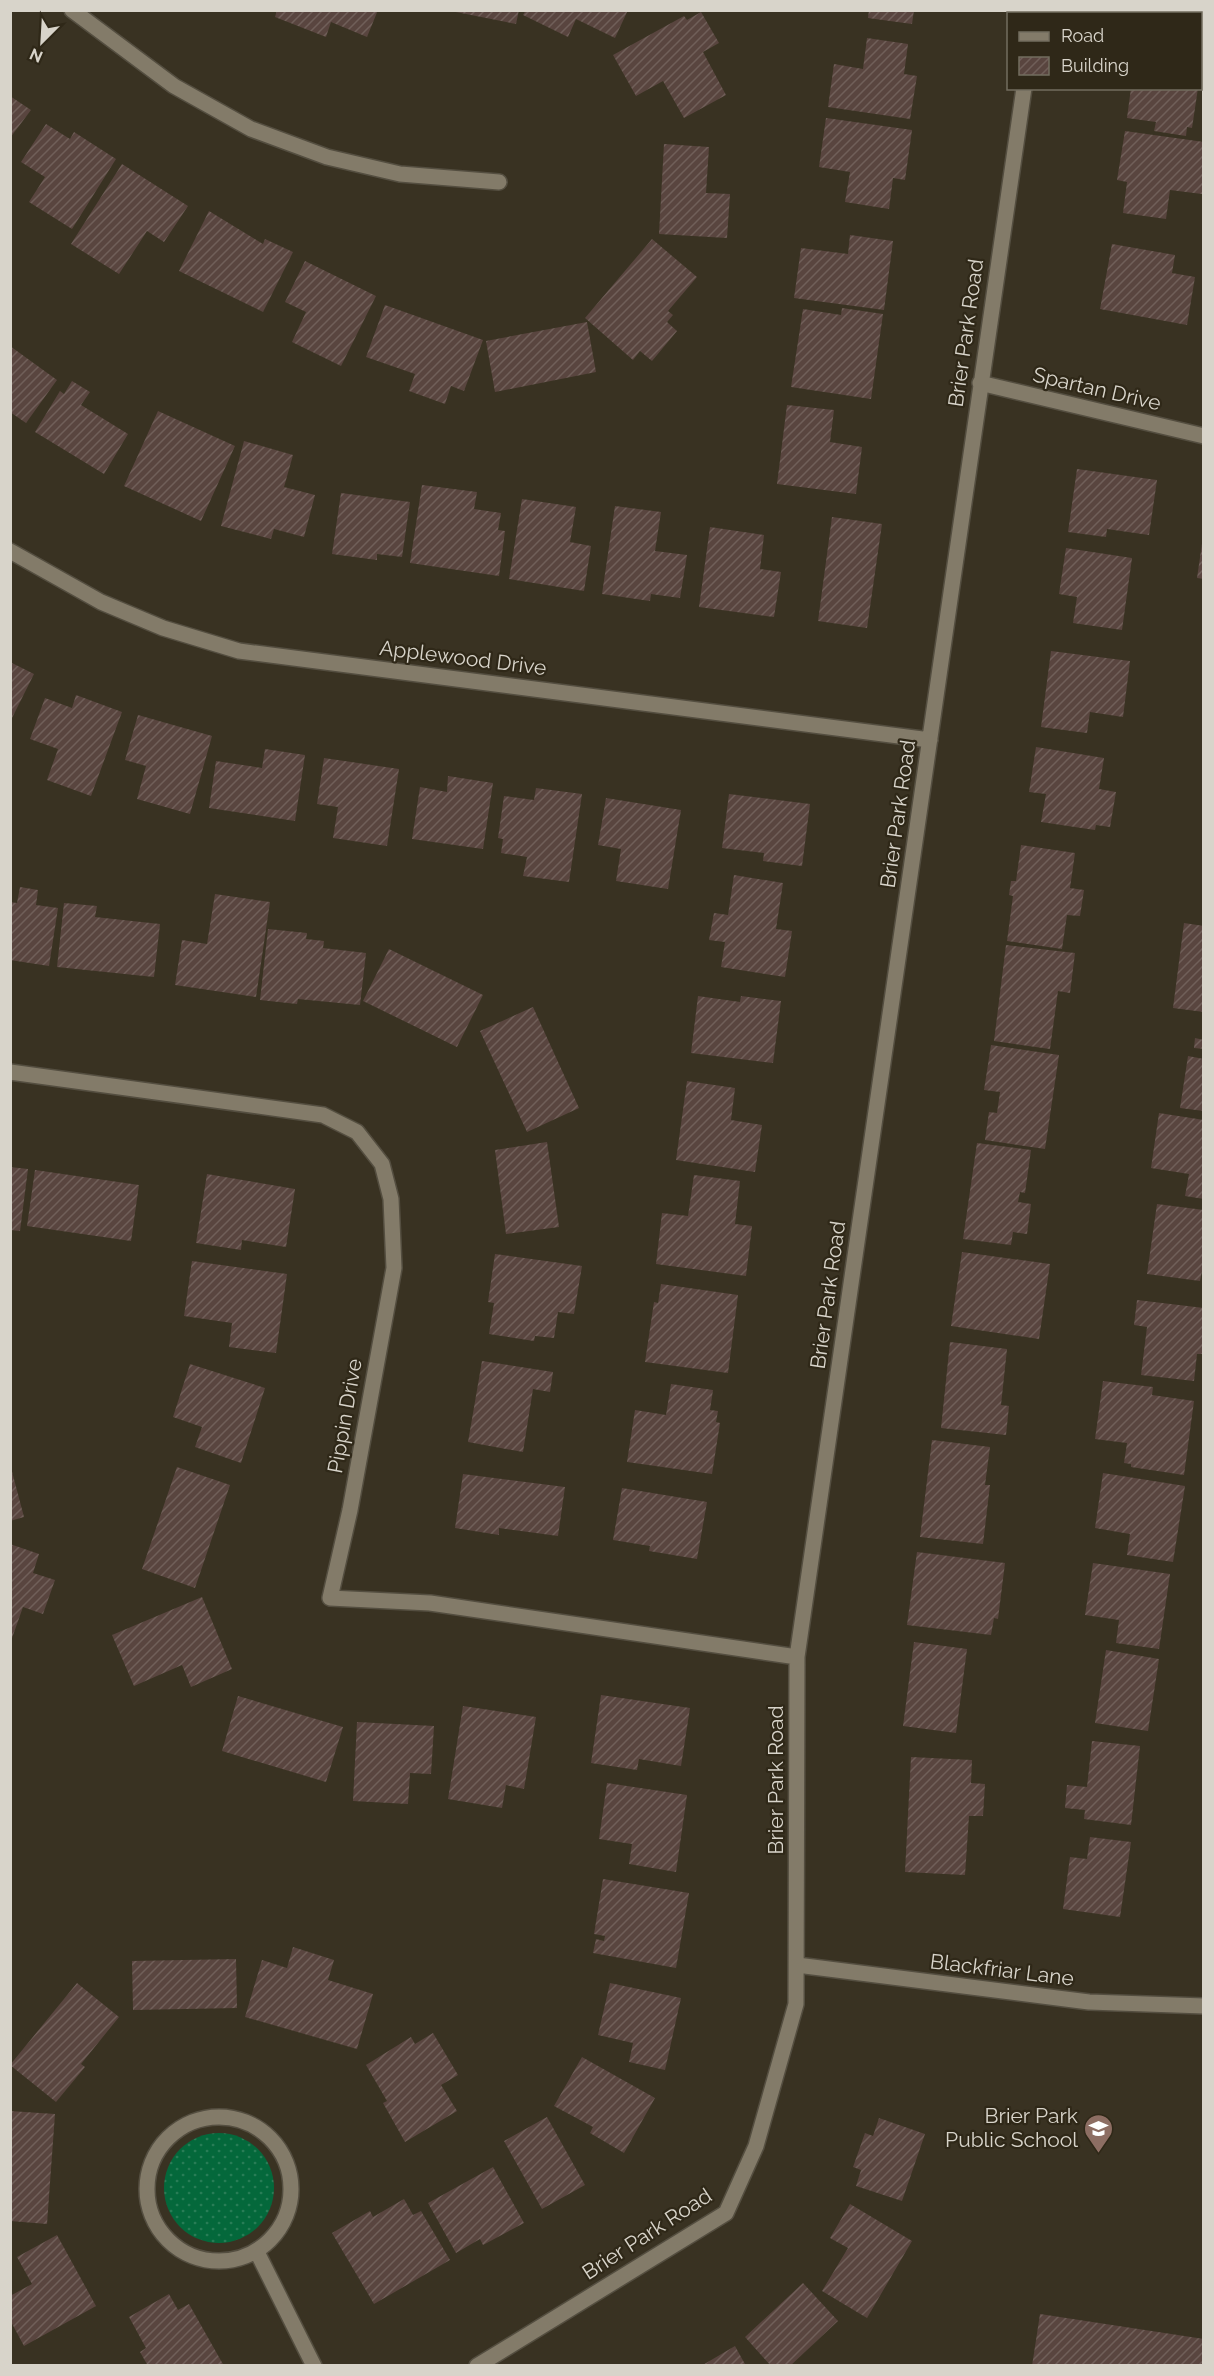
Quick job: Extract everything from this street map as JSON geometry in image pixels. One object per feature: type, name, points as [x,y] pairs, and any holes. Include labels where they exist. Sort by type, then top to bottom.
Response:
[{"type":"street","points":[[72,10],[174,86],[251,129],[327,157],[400,174],[499,182]]},
{"type":"street","name":"Brier Park Road","points":[[477,2366],[726,2213],[759,2135],[796,2004],[797,1657],[1024,90]]},
{"type":"street","name":"Spartan Drive","points":[[980,383],[1203,436]]},
{"type":"street","name":"Applewood Drive","points":[[10,550],[101,602],[163,628],[239,651],[930,740]]},
{"type":"street","name":"Pippin Drive","points":[[10,1072],[323,1115],[357,1132],[382,1164],[391,1199],[394,1268],[350,1510],[330,1598],[430,1604],[797,1657]]},
{"type":"street","name":"Blackfriar Lane","points":[[796,1965],[1089,2002],[1203,2006]]},
{"type":"street","points":[[222,2117],[244,2121],[264,2133],[280,2150],[290,2172],[292,2195],[286,2217],[274,2237],[257,2252],[233,2261],[209,2261],[186,2253],[166,2238],[153,2218],[147,2194],[150,2169],[160,2147],[178,2130],[198,2120],[222,2117]]},
{"type":"street","points":[[257,2252],[314,2366]]},
{"type":"green space","points":[[219,2133],[240,2137],[258,2149],[270,2167],[274,2188],[270,2209],[258,2227],[240,2239],[219,2243],[198,2239],[180,2227],[168,2209],[164,2188],[168,2167],[180,2149],[198,2137]]},
{"type":"building","points":[[277,10],[378,10],[367,37],[331,22],[326,37],[275,17]]},
{"type":"building","points":[[446,10],[519,10],[516,24]]},
{"type":"building","points":[[526,10],[628,10],[615,38],[576,19],[568,37],[523,15]]},
{"type":"building","points":[[869,10],[914,10],[912,24],[868,18]]},
{"type":"building","points":[[1144,10],[1204,10],[1204,39],[1202,39],[1202,12],[1144,12]]},
{"type":"building","points":[[701,12],[719,43],[703,52],[726,95],[684,118],[663,81],[636,96],[613,55],[684,16],[687,20]]},
{"type":"building","points":[[867,38],[908,44],[904,74],[917,76],[910,119],[828,107],[834,64],[863,69]]},
{"type":"building","points":[[1131,90],[1198,90],[1192,128],[1187,127],[1186,136],[1154,131],[1156,122],[1127,118]]},
{"type":"building","points":[[10,96],[31,110],[10,138]]},
{"type":"building","points":[[826,118],[912,130],[905,180],[893,178],[889,209],[845,202],[850,172],[819,167]]},
{"type":"building","points":[[46,124],[70,139],[74,132],[116,159],[72,229],[29,202],[45,177],[21,162]]},
{"type":"building","points":[[1125,131],[1204,142],[1202,194],[1170,190],[1166,219],[1123,213],[1127,182],[1117,180]]},
{"type":"building","points":[[664,144],[709,147],[706,193],[730,194],[727,238],[659,234]]},
{"type":"building","points":[[122,164],[188,206],[164,242],[147,231],[119,274],[71,244]]},
{"type":"building","points":[[209,211],[263,244],[265,239],[293,252],[263,312],[179,271]]},
{"type":"building","points":[[850,235],[893,241],[884,310],[794,298],[801,248],[848,254]]},
{"type":"building","points":[[652,239],[697,277],[668,311],[673,315],[667,322],[677,331],[652,361],[640,351],[633,360],[585,318]]},
{"type":"building","points":[[1112,244],[1175,255],[1172,273],[1195,277],[1187,325],[1100,309]]},
{"type":"building","points":[[305,261],[376,296],[341,366],[292,342],[306,312],[285,302]]},
{"type":"building","points":[[385,305],[483,340],[464,391],[451,386],[445,404],[409,391],[415,374],[366,357]]},
{"type":"building","points":[[842,308],[883,314],[871,399],[791,387],[803,309],[841,315]]},
{"type":"building","points":[[587,322],[596,372],[495,392],[486,341]]},
{"type":"building","points":[[10,346],[57,380],[26,423],[10,412]]},
{"type":"building","points":[[72,381],[90,392],[81,405],[128,434],[104,474],[35,432],[60,391],[64,394]]},
{"type":"building","points":[[787,405],[834,410],[830,442],[862,447],[856,494],[777,484]]},
{"type":"building","points":[[158,411],[235,446],[201,521],[124,486]]},
{"type":"building","points":[[244,441],[293,455],[284,487],[315,495],[304,537],[274,529],[271,539],[221,526]]},
{"type":"building","points":[[1077,469],[1157,480],[1149,535],[1107,529],[1106,537],[1068,532]]},
{"type":"building","points":[[422,485],[477,492],[474,509],[501,513],[498,530],[505,531],[499,576],[410,563]]},
{"type":"building","points":[[341,493],[410,502],[402,557],[377,554],[377,560],[332,554]]},
{"type":"building","points":[[522,499],[576,507],[570,542],[591,546],[584,591],[509,579]]},
{"type":"building","points":[[615,506],[661,512],[655,551],[687,555],[680,598],[651,594],[650,601],[602,594]]},
{"type":"building","points":[[832,517],[882,524],[867,628],[818,621]]},
{"type":"building","points":[[710,527],[764,535],[760,569],[781,572],[774,617],[699,607]]},
{"type":"building","points":[[1202,544],[1204,544],[1204,579],[1197,578]]},
{"type":"building","points":[[1066,548],[1132,558],[1122,630],[1073,623],[1077,597],[1059,594]]},
{"type":"building","points":[[1051,651],[1130,661],[1123,717],[1090,712],[1087,733],[1041,727]]},
{"type":"building","points":[[10,662],[34,674],[10,722]]},
{"type":"building","points":[[76,695],[122,712],[91,796],[47,780],[58,749],[30,739],[45,698],[72,708]]},
{"type":"building","points":[[138,715],[212,736],[190,814],[137,799],[146,766],[125,760]]},
{"type":"building","points":[[1036,747],[1104,758],[1099,789],[1116,792],[1110,827],[1096,825],[1095,830],[1041,822],[1046,794],[1029,792]]},
{"type":"building","points":[[265,749],[305,755],[295,821],[209,808],[216,761],[262,768]]},
{"type":"building","points":[[324,758],[399,769],[387,846],[333,838],[338,807],[317,804]]},
{"type":"building","points":[[448,776],[493,783],[483,849],[412,839],[420,787],[447,792]]},
{"type":"building","points":[[536,788],[582,794],[569,882],[523,876],[527,857],[501,853],[503,839],[498,838],[504,796],[534,800]]},
{"type":"building","points":[[729,794],[810,804],[802,866],[763,861],[764,853],[722,848]]},
{"type":"building","points":[[606,798],[681,810],[668,889],[616,881],[621,849],[598,845]]},
{"type":"building","points":[[1021,845],[1075,853],[1070,888],[1084,890],[1080,916],[1067,915],[1062,949],[1007,941],[1013,896],[1009,895],[1011,881],[1016,881]]},
{"type":"building","points":[[734,875],[783,883],[776,929],[792,931],[785,977],[721,967],[725,942],[709,940],[714,913],[728,915]]},
{"type":"building","points":[[20,887],[38,890],[36,905],[58,908],[49,966],[10,960],[10,902],[17,903]]},
{"type":"building","points":[[215,894],[270,902],[256,997],[175,985],[182,940],[207,944]]},
{"type":"building","points":[[64,903],[97,906],[95,917],[160,924],[154,977],[57,967]]},
{"type":"building","points":[[1184,923],[1204,926],[1204,1012],[1173,1008]]},
{"type":"building","points":[[268,929],[307,933],[306,939],[324,941],[323,948],[366,953],[360,1005],[298,999],[297,1004],[260,1000]]},
{"type":"building","points":[[1006,945],[1075,953],[1070,993],[1058,991],[1050,1049],[994,1041]]},
{"type":"building","points":[[389,949],[483,995],[457,1047],[363,1001]]},
{"type":"building","points":[[698,996],[740,1002],[741,996],[781,1001],[773,1063],[691,1053]]},
{"type":"building","points":[[533,1007],[579,1108],[527,1132],[480,1031]]},
{"type":"building","points":[[1195,1038],[1204,1040],[1204,1049],[1194,1048]]},
{"type":"building","points":[[991,1045],[1059,1055],[1045,1149],[985,1140],[989,1112],[997,1113],[1000,1092],[984,1090]]},
{"type":"building","points":[[1188,1056],[1204,1059],[1204,1111],[1180,1108]]},
{"type":"building","points":[[687,1081],[735,1088],[731,1120],[762,1125],[755,1172],[676,1160]]},
{"type":"building","points":[[1159,1113],[1204,1120],[1204,1199],[1185,1196],[1189,1174],[1151,1168]]},
{"type":"building","points":[[547,1142],[559,1227],[506,1234],[495,1150]]},
{"type":"building","points":[[977,1143],[1031,1150],[1025,1193],[1020,1192],[1018,1202],[1031,1204],[1027,1234],[1013,1232],[1011,1245],[963,1239]]},
{"type":"building","points":[[10,1167],[28,1169],[20,1231],[10,1230]]},
{"type":"building","points":[[35,1170],[139,1185],[131,1241],[27,1226]]},
{"type":"building","points":[[207,1174],[295,1189],[286,1247],[242,1240],[241,1250],[196,1243]]},
{"type":"building","points":[[694,1175],[740,1181],[735,1224],[752,1226],[746,1276],[656,1264],[662,1213],[688,1216]]},
{"type":"building","points":[[1157,1204],[1204,1210],[1204,1262],[1200,1281],[1147,1274]]},
{"type":"building","points":[[962,1252],[1050,1264],[1039,1339],[951,1326]]},
{"type":"building","points":[[495,1254],[582,1266],[574,1314],[558,1312],[554,1338],[535,1336],[534,1341],[489,1334],[494,1303],[488,1302]]},
{"type":"building","points":[[192,1261],[287,1274],[276,1353],[229,1347],[232,1323],[184,1316]]},
{"type":"building","points":[[661,1284],[738,1295],[728,1373],[645,1362],[654,1302],[658,1303]]},
{"type":"building","points":[[1137,1300],[1204,1308],[1204,1354],[1197,1354],[1194,1381],[1141,1375],[1147,1327],[1134,1325]]},
{"type":"building","points":[[950,1342],[1007,1349],[1001,1405],[1009,1406],[1006,1435],[941,1428]]},
{"type":"building","points":[[482,1361],[553,1372],[550,1392],[533,1389],[523,1452],[468,1442]]},
{"type":"building","points":[[190,1364],[265,1388],[241,1463],[195,1447],[202,1427],[173,1417]]},
{"type":"building","points":[[1103,1381],[1153,1387],[1152,1395],[1194,1401],[1184,1475],[1131,1467],[1131,1464],[1124,1463],[1127,1443],[1095,1439]]},
{"type":"building","points":[[671,1384],[713,1390],[710,1410],[718,1411],[716,1422],[720,1423],[712,1474],[627,1462],[635,1410],[666,1415]]},
{"type":"building","points":[[932,1440],[990,1447],[985,1485],[990,1485],[983,1544],[920,1537]]},
{"type":"building","points":[[10,1464],[24,1517],[10,1521]]},
{"type":"building","points":[[177,1467],[230,1485],[195,1588],[142,1569]]},
{"type":"building","points":[[1103,1473],[1185,1486],[1173,1562],[1127,1555],[1130,1534],[1095,1528]]},
{"type":"building","points":[[463,1474],[565,1487],[558,1536],[499,1528],[499,1535],[455,1528]]},
{"type":"building","points":[[622,1488],[707,1502],[697,1559],[649,1551],[650,1546],[613,1540]]},
{"type":"building","points":[[10,1544],[39,1554],[33,1573],[55,1580],[43,1614],[23,1607],[11,1641]]},
{"type":"building","points":[[917,1552],[1005,1563],[998,1619],[994,1618],[991,1635],[907,1625]]},
{"type":"building","points":[[1093,1563],[1170,1574],[1159,1649],[1116,1643],[1119,1620],[1085,1615]]},
{"type":"building","points":[[202,1597],[232,1669],[191,1687],[182,1665],[134,1686],[112,1635]]},
{"type":"building","points":[[914,1642],[967,1649],[956,1733],[903,1726]]},
{"type":"building","points":[[1106,1650],[1159,1659],[1148,1731],[1095,1723]]},
{"type":"building","points":[[601,1695],[690,1708],[681,1766],[639,1759],[637,1770],[591,1763]]},
{"type":"building","points":[[238,1696],[343,1727],[326,1782],[222,1751]]},
{"type":"building","points":[[463,1706],[536,1717],[524,1789],[506,1785],[502,1808],[448,1799]]},
{"type":"building","points":[[357,1722],[434,1726],[431,1774],[410,1773],[408,1804],[353,1801]]},
{"type":"building","points":[[1092,1741],[1140,1746],[1131,1825],[1084,1819],[1085,1810],[1065,1808],[1067,1785],[1087,1787]]},
{"type":"building","points":[[911,1757],[972,1760],[971,1783],[985,1784],[983,1816],[969,1816],[965,1875],[905,1872]]},
{"type":"building","points":[[607,1783],[687,1795],[676,1872],[629,1864],[632,1844],[599,1839]]},
{"type":"building","points":[[1090,1837],[1131,1842],[1120,1917],[1063,1909],[1070,1857],[1087,1859]]},
{"type":"building","points":[[603,1879],[689,1893],[676,1968],[593,1953],[596,1939],[604,1941],[605,1936],[594,1934]]},
{"type":"building","points":[[293,1947],[334,1960],[328,1980],[373,1994],[357,2049],[245,2017],[262,1960],[287,1968]]},
{"type":"building","points":[[236,1959],[237,2008],[133,2010],[132,1961]]},
{"type":"building","points":[[77,1983],[119,2017],[81,2064],[85,2067],[56,2102],[10,2065]]},
{"type":"building","points":[[610,1983],[681,1998],[665,2070],[629,2062],[633,2043],[598,2035]]},
{"type":"building","points":[[433,2033],[458,2075],[441,2085],[457,2111],[405,2142],[383,2103],[387,2101],[366,2065],[411,2037],[415,2044]]},
{"type":"building","points":[[582,2057],[655,2098],[624,2153],[590,2133],[593,2127],[554,2106]]},
{"type":"building","points":[[10,2111],[55,2114],[47,2224],[10,2221]]},
{"type":"building","points":[[547,2117],[585,2185],[542,2209],[504,2141]]},
{"type":"building","points":[[879,2118],[925,2134],[902,2201],[856,2186],[861,2170],[853,2167],[865,2133],[873,2136]]},
{"type":"building","points":[[493,2167],[524,2223],[483,2245],[480,2239],[456,2253],[428,2203]]},
{"type":"building","points":[[404,2199],[413,2215],[421,2211],[450,2260],[374,2304],[332,2233],[370,2211],[373,2217]]},
{"type":"building","points":[[850,2204],[912,2241],[867,2318],[822,2291],[848,2248],[830,2238]]},
{"type":"building","points":[[57,2235],[96,2306],[24,2346],[10,2320],[10,2296],[32,2284],[17,2257]]},
{"type":"building","points":[[803,2283],[838,2321],[790,2366],[771,2366],[745,2337]]},
{"type":"building","points":[[169,2294],[178,2310],[189,2304],[224,2366],[148,2366],[140,2352],[146,2348],[129,2317]]},
{"type":"building","points":[[1040,2314],[1204,2339],[1204,2366],[1032,2366]]},
{"type":"building","points":[[735,2346],[746,2366],[701,2366]]},
{"type":"place","name":"Brier Park Public School","points":[[1099,2154]]}]
